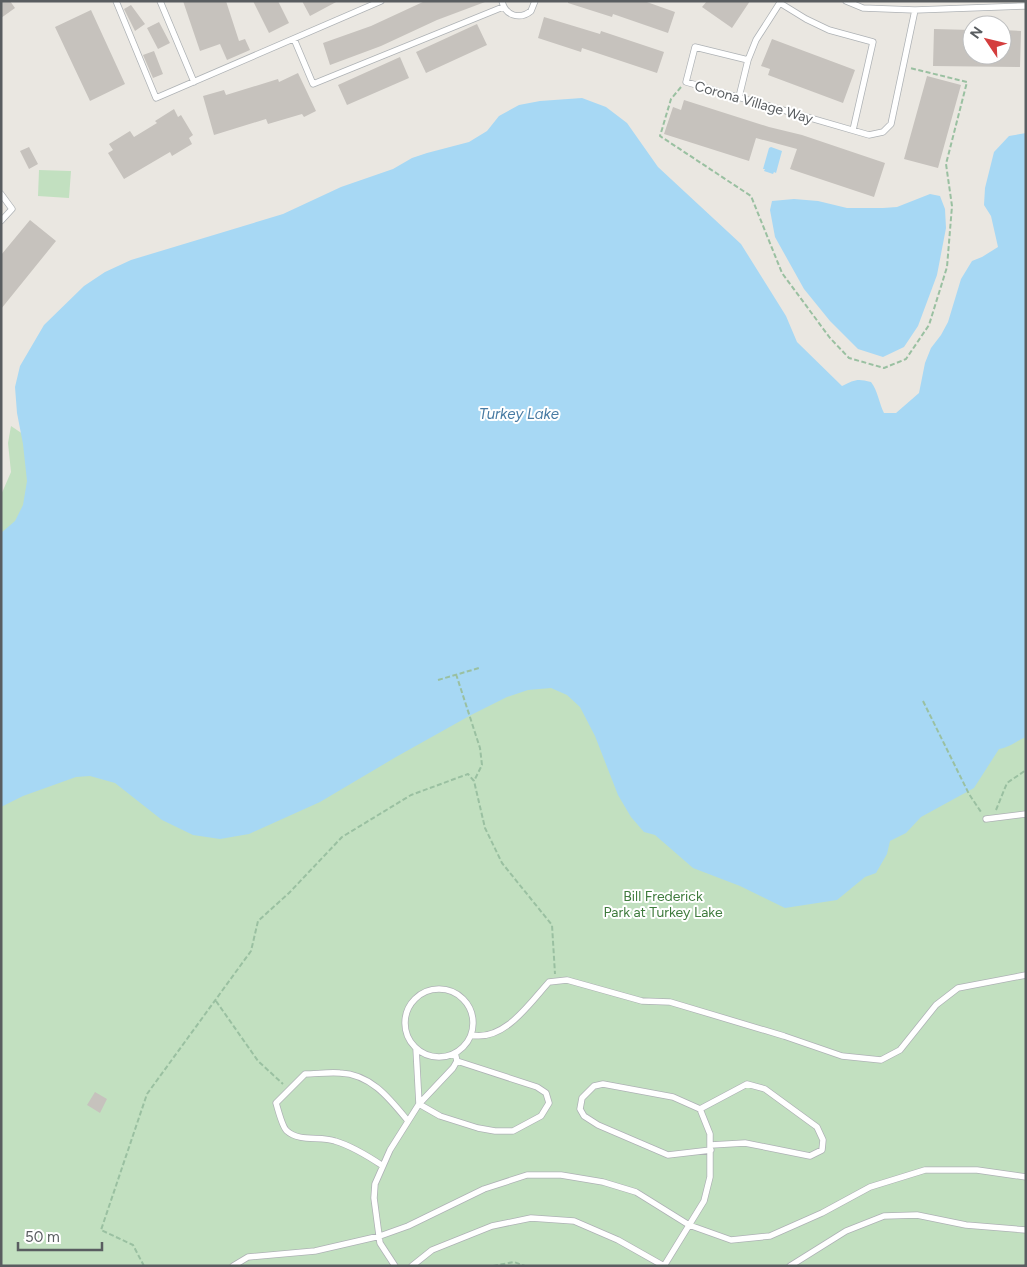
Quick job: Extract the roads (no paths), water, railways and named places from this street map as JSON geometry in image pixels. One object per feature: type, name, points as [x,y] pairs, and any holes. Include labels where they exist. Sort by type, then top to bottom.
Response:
[{"type":"lane","points":[[116,1],[156,98],[382,1]]},
{"type":"lane","points":[[160,1],[194,82]]},
{"type":"lane","points":[[294,39],[313,84],[503,4],[511,15],[520,17],[531,11],[535,1]]},
{"type":"lane","points":[[846,1],[915,10],[998,4],[1026,6]]},
{"type":"lane","points":[[739,97],[748,60],[756,40],[781,2],[806,19],[829,30],[873,42],[852,130]]},
{"type":"lane","name":"Corona Village Way","points":[[748,60],[695,47],[686,82],[869,135],[883,132],[891,124],[915,10]]},
{"type":"lane","points":[[1,194],[12,209],[1,221]]},
{"type":"lane","points":[[986,819],[1026,814]]},
{"type":"lane","points":[[471,1035],[483,1037],[494,1034],[509,1024],[549,982],[567,980],[642,1001],[670,1002],[784,1036],[842,1056],[881,1060],[900,1050],[936,1005],[958,988],[1026,975]]},
{"type":"lane","points":[[446,989],[463,998],[470,1007],[473,1026],[471,1035],[455,1053],[446,1056],[431,1056],[416,1048],[405,1030],[405,1020],[409,1006],[418,996],[428,990],[446,989]]},
{"type":"lane","points":[[416,1048],[419,1104]]},
{"type":"lane","points":[[395,1266],[380,1243],[374,1198],[375,1184],[390,1150],[419,1104],[453,1068],[457,1061],[455,1053]]},
{"type":"lane","points":[[419,1104],[440,1116],[478,1128],[513,1131],[541,1116],[549,1103],[546,1093],[537,1086],[457,1061]]},
{"type":"lane","points":[[383,1166],[363,1153],[338,1142],[324,1138],[293,1136],[284,1130],[276,1103],[304,1074],[342,1073],[356,1076],[374,1084],[389,1098],[408,1121]]},
{"type":"lane","points":[[412,1266],[432,1250],[458,1239],[492,1226],[531,1218],[574,1221],[618,1240],[664,1266],[704,1201],[710,1177],[711,1148],[710,1134],[700,1109],[673,1097],[603,1084],[594,1086],[582,1098],[580,1109],[584,1116],[598,1125],[668,1156],[711,1148],[745,1143],[810,1156],[822,1150],[823,1140],[817,1127],[765,1090],[747,1084],[700,1109]]},
{"type":"lane","points":[[233,1266],[248,1258],[314,1251],[380,1236],[408,1226],[484,1188],[527,1175],[561,1175],[603,1182],[636,1192],[689,1225],[731,1240],[770,1236],[822,1213],[870,1187],[925,1170],[977,1170],[1026,1178]]},
{"type":"lane","points":[[790,1266],[846,1231],[884,1216],[917,1215],[966,1225],[1026,1230]]},
{"type":"water","name":"Turkey Lake","points":[[582,98],[606,107],[627,123],[658,167],[741,244],[786,316],[797,342],[842,386],[856,380],[871,382],[884,413],[896,413],[919,393],[925,363],[931,348],[948,322],[961,279],[972,261],[998,247],[991,216],[984,205],[985,188],[994,152],[1009,136],[1026,133],[1026,737],[999,749],[974,788],[921,817],[906,833],[890,841],[887,854],[876,873],[865,877],[837,900],[785,908],[740,886],[693,868],[655,835],[644,832],[631,817],[618,795],[595,736],[580,707],[567,695],[551,688],[528,690],[507,697],[396,757],[320,802],[249,834],[220,839],[193,835],[162,820],[115,783],[90,776],[76,777],[23,796],[1,807],[1,533],[15,521],[23,505],[27,481],[15,387],[20,366],[44,325],[84,286],[105,272],[131,260],[283,214],[341,187],[393,169],[412,158],[469,142],[487,131],[499,116],[519,105],[540,101]]},
{"type":"water","points":[[769,148],[782,151],[776,173],[774,172],[773,174],[763,169]]},
{"type":"water","points":[[930,194],[940,196],[945,209],[946,228],[937,275],[918,326],[904,347],[883,357],[858,349],[830,321],[804,289],[775,237],[770,210],[772,201],[794,199],[818,201],[847,208],[883,208],[897,207]]},
{"type":"park label","name":"Bill Frederick Park at Turkey Lake","points":[[663,904]]}]
